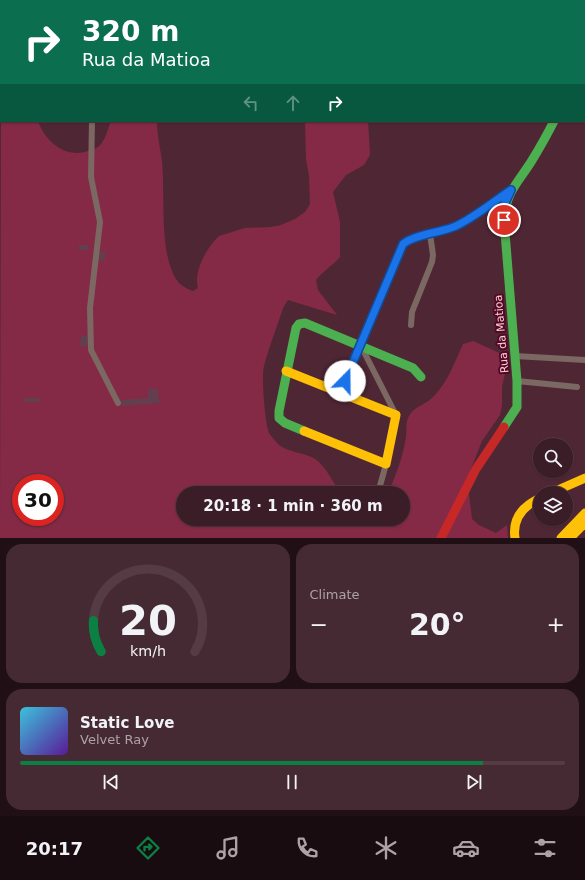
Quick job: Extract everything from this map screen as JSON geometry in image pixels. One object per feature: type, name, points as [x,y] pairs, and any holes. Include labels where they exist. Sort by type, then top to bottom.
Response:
[{"type":"street","points":[[92,122],[91,177],[100,222],[90,308],[91,350],[118,403]]},
{"type":"street","name":"Rua da Matioa","points":[[441,538],[476,469],[517,407],[517,382],[504,205],[511,190],[524,173],[553,122]]},
{"type":"street","points":[[340,393],[403,244],[409,239],[455,226],[511,190]]},
{"type":"street","points":[[411,325],[412,312],[432,262],[433,255],[430,234]]},
{"type":"street","points":[[386,464],[285,423],[280,418],[279,411],[286,371],[296,328],[300,324],[305,323],[413,368],[421,377]]},
{"type":"street","points":[[360,345],[396,415],[380,486]]},
{"type":"street","points":[[515,356],[585,360]]},
{"type":"street","points":[[286,371],[396,415]]},
{"type":"street","points":[[517,382],[577,387]]},
{"type":"street","points":[[567,486],[585,478]]},
{"type":"street","points":[[515,538],[515,521],[520,511],[533,501]]},
{"type":"street","points":[[561,538],[585,513]]},
{"type":"street","points":[[570,538],[585,523]]},
{"type":"shaded area","points":[[1,122],[38,122],[46,136],[58,148],[74,153],[82,153],[94,149],[103,142],[111,122],[157,122],[163,174],[164,232],[168,259],[178,281],[186,288],[193,291],[198,288],[197,275],[202,260],[219,236],[245,228],[281,225],[295,219],[305,212],[310,204],[309,176],[306,159],[305,122],[368,122],[370,155],[364,165],[346,175],[333,192],[340,222],[340,257],[316,280],[318,290],[337,315],[288,300],[283,308],[263,371],[264,400],[269,433],[283,448],[306,455],[319,462],[336,486],[176,486],[176,526],[410,526],[410,486],[391,486],[403,452],[408,419],[414,410],[429,401],[440,390],[451,371],[463,344],[473,341],[506,356],[507,366],[502,386],[502,405],[500,415],[482,441],[467,479],[472,519],[479,525],[496,533],[507,525],[508,538],[0,538]]},
{"type":"building","points":[[79,245],[88,245],[88,250],[79,250]]},
{"type":"building","points":[[105,251],[105,260],[97,261],[97,258],[99,258],[99,252]]},
{"type":"building","points":[[81,336],[88,336],[87,346],[80,346]]},
{"type":"building","points":[[148,389],[157,389],[160,403],[121,406],[120,400],[148,398]]},
{"type":"building","points":[[23,398],[40,398],[40,402],[23,402]]},
{"type":"traffic: fast","points":[[504,427],[517,407],[517,381],[504,220],[505,210],[513,189],[534,157],[554,122]]},
{"type":"traffic: fast","points":[[304,431],[285,423],[279,418],[279,411],[296,328],[299,324],[305,323],[413,368],[421,377]]},
{"type":"traffic: slow","points":[[286,371],[396,415],[386,464],[304,431]]},
{"type":"traffic: slow","points":[[567,486],[585,478]]},
{"type":"traffic: slow","points":[[515,538],[515,524],[517,519],[524,509],[533,502]]},
{"type":"traffic: slow","points":[[561,538],[585,513]]},
{"type":"traffic: slow","points":[[570,538],[585,523]]},
{"type":"traffic: jam","points":[[441,538],[476,469],[504,427]]},
{"type":"route","points":[[345,381],[403,244],[409,239],[455,226],[511,190],[504,205],[504,220]]}]
